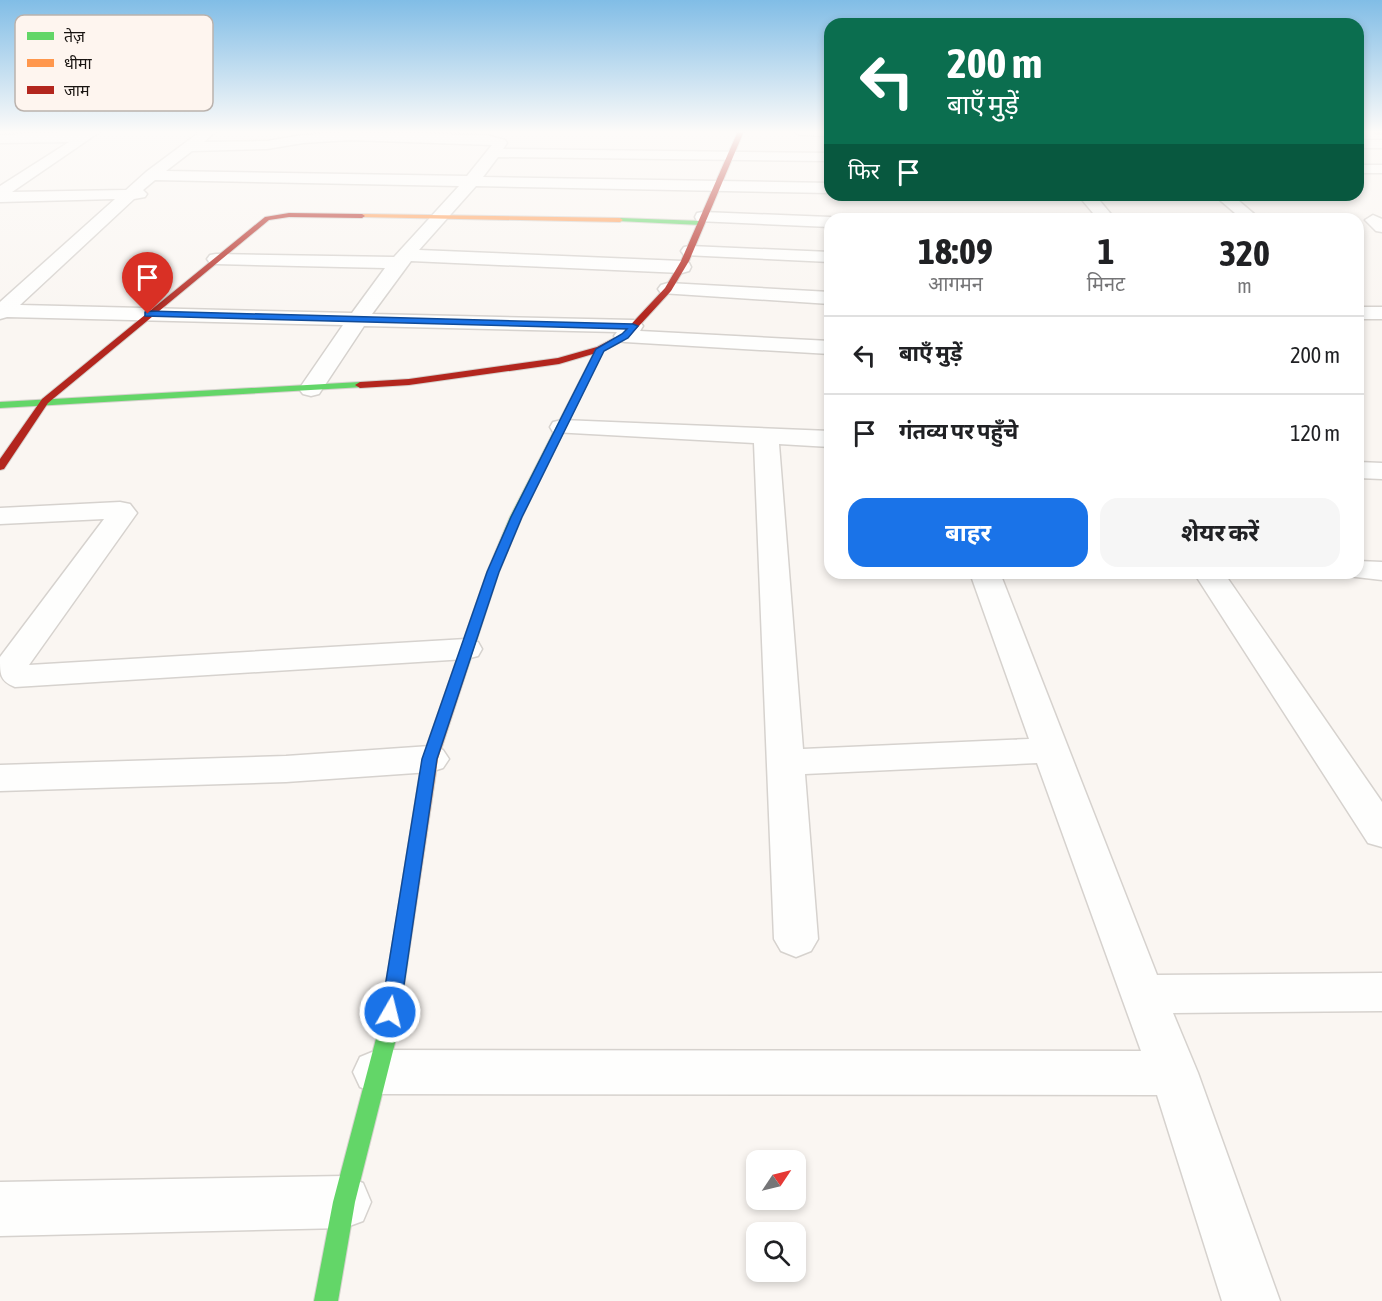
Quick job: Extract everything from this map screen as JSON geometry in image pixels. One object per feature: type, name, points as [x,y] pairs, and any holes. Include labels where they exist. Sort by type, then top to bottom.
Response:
[{"type":"street","points":[[1,312],[133,192]]},
{"type":"street","points":[[311,389],[358,319],[404,259],[464,192]]},
{"type":"street","points":[[0,405],[311,389],[444,377],[559,362],[600,349],[629,331],[668,289],[686,259],[715,192]]},
{"type":"street","points":[[0,195],[153,194]]},
{"type":"street","points":[[1091,201],[1102,213]]},
{"type":"street","points":[[1230,201],[1244,213]]},
{"type":"street","points":[[0,467],[45,401],[263,221],[274,216],[538,217],[824,222]]},
{"type":"street","points":[[216,259],[824,257]]},
{"type":"street","points":[[668,289],[824,298]]},
{"type":"street","points":[[1,312],[358,319],[629,331],[824,347]]},
{"type":"street","points":[[326,1301],[344,1202],[387,1035],[430,759],[493,572],[516,517],[600,349]]},
{"type":"street","points":[[562,427],[824,439]]},
{"type":"street","points":[[766,436],[796,939]]},
{"type":"street","points":[[1364,470],[1382,471]]},
{"type":"street","points":[[0,516],[112,510],[123,513],[14,661],[10,670],[15,676],[466,649]]},
{"type":"street","points":[[1364,570],[1382,571]]},
{"type":"street","points":[[987,579],[1142,994],[1174,1073],[1251,1301]]},
{"type":"street","points":[[1213,579],[1382,833]]},
{"type":"street","points":[[786,762],[1051,750]]},
{"type":"street","points":[[0,778],[286,769],[430,759]]},
{"type":"street","points":[[1142,994],[1382,992]]},
{"type":"street","points":[[377,1072],[1174,1073]]},
{"type":"street","points":[[0,1209],[344,1202]]},
{"type":"traffic: fast","points":[[620,220],[701,223]]},
{"type":"traffic: fast","points":[[461,667],[493,572],[516,517],[600,349]]},
{"type":"traffic: fast","points":[[0,405],[360,385]]},
{"type":"traffic: fast","points":[[326,1301],[344,1202],[387,1035],[401,946]]},
{"type":"traffic: slow","points":[[362,216],[620,220]]},
{"type":"traffic: slow","points":[[401,946],[430,759],[461,667]]},
{"type":"traffic: jam","points":[[360,385],[409,382],[559,361],[600,349],[625,336],[668,289],[685,261],[715,192]]},
{"type":"traffic: jam","points":[[0,467],[45,401],[267,218],[289,215],[362,216]]},
{"type":"route","points":[[148,314],[633,326],[625,336],[600,349],[516,517],[473,628],[430,759],[390,1012]]}]
